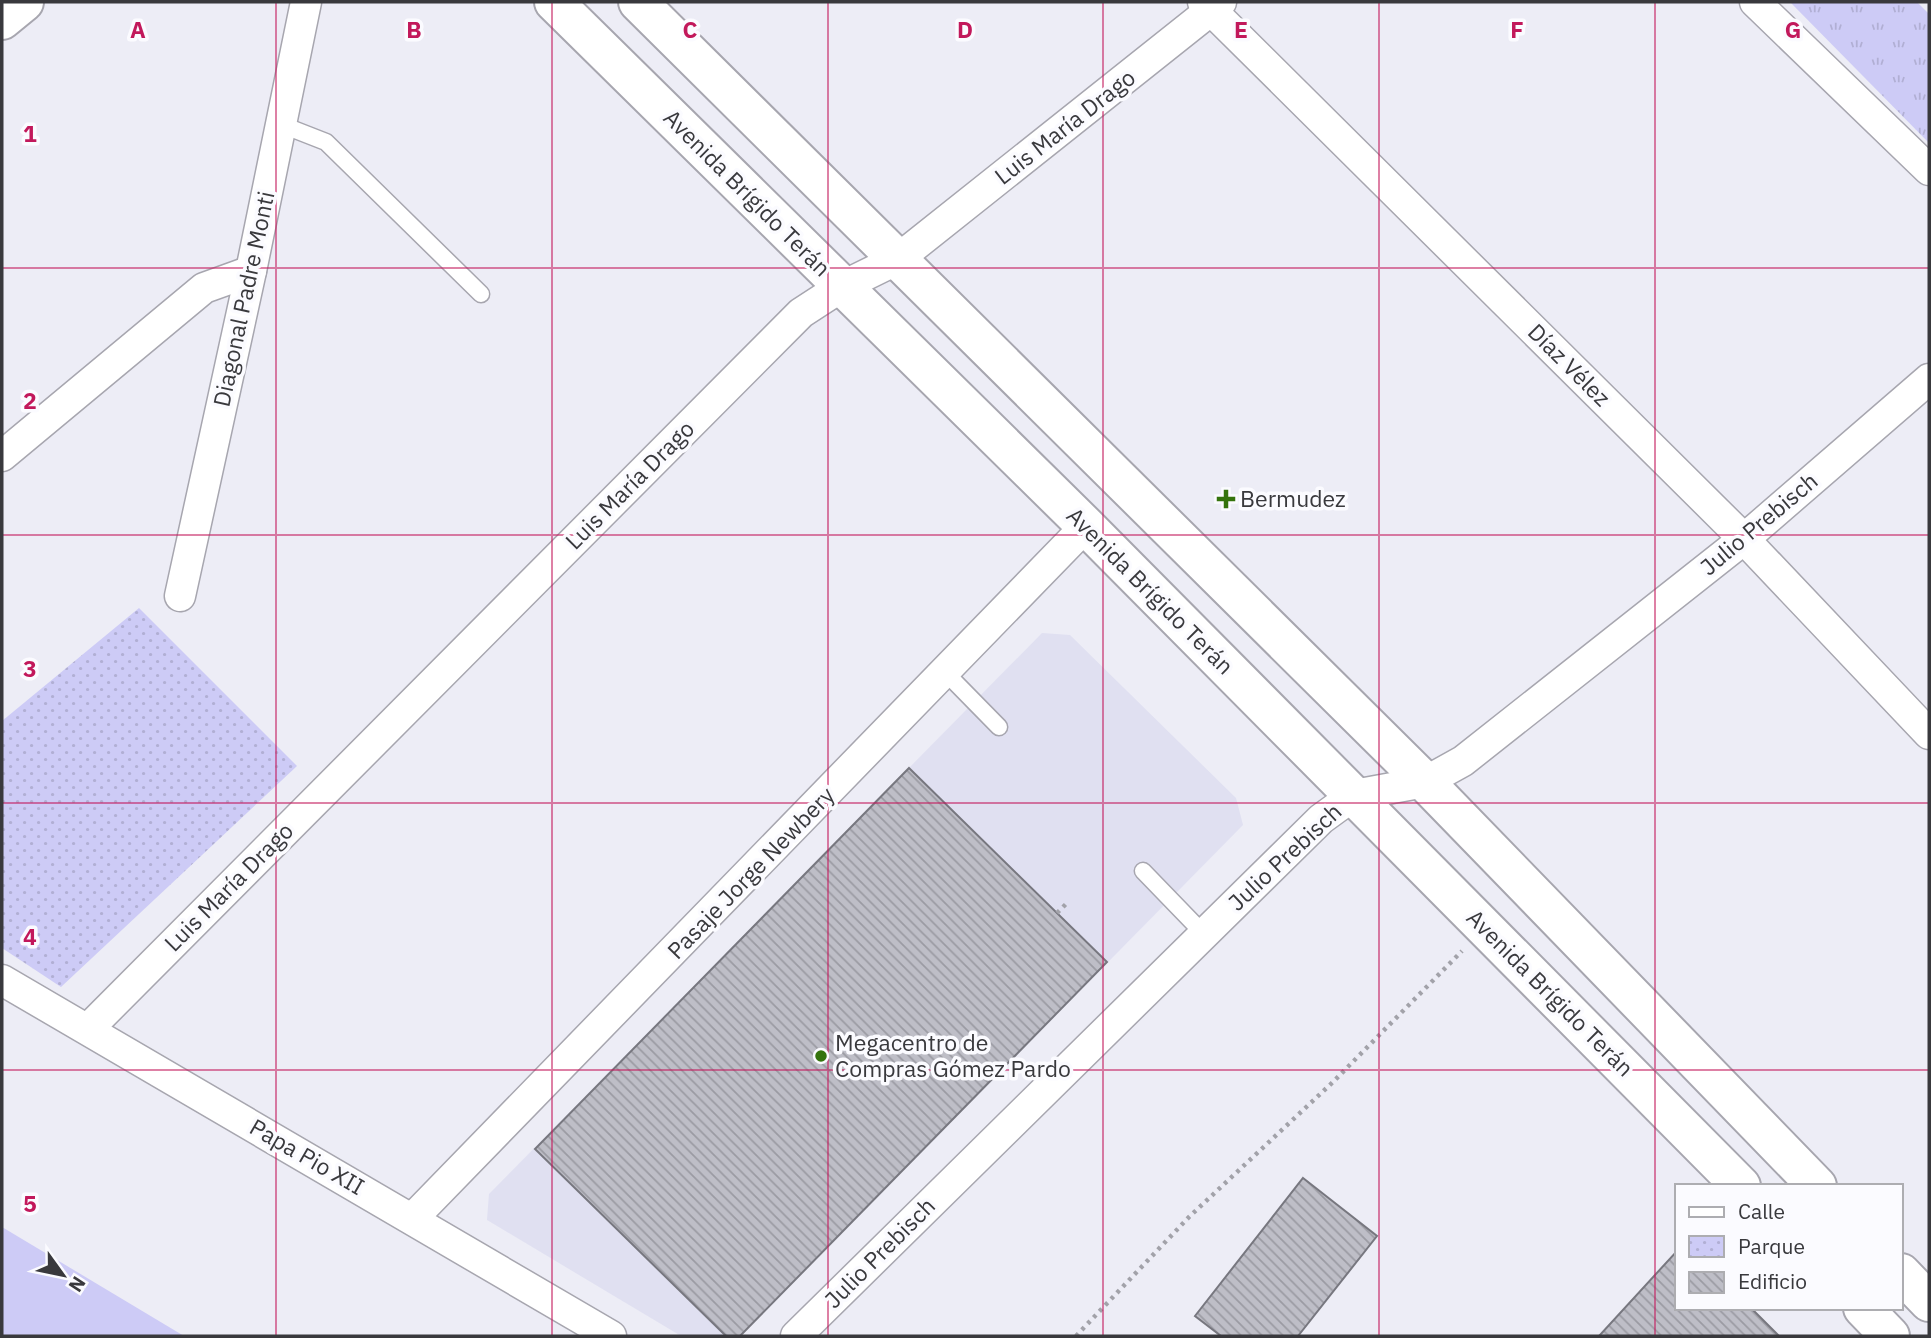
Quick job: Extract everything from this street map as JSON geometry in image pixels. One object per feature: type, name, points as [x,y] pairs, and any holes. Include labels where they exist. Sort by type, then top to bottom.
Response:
[{"type":"main road","points":[[2,20],[24,2]]},
{"type":"main road","name":"Avenida Brígido Terán","points":[[554,2],[1086,526],[1739,1184]]},
{"type":"main road","points":[[638,2],[1425,782],[1815,1184]]},
{"type":"main road","points":[[1903,1275],[1929,1302]]},
{"type":"main road","points":[[1865,1310],[1891,1336]]},
{"type":"street","name":"Diagonal Padre Monti","points":[[180,596],[306,2]]},
{"type":"street","points":[[1755,2],[1929,170]]},
{"type":"street","name":"Luis María Drago","points":[[88,1029],[801,313],[841,287],[898,259],[1212,5]]},
{"type":"street","name":"Díaz Vélez","points":[[1212,5],[1744,539],[1929,734]]},
{"type":"street","points":[[2,456],[204,288],[251,271]]},
{"type":"street","name":"Julio Prebisch","points":[[796,1336],[1321,819],[1354,795],[1425,782],[1463,761],[1744,539],[1929,379]]},
{"type":"street","name":"Pasaje Jorge Newbery","points":[[413,1218],[946,673],[1086,526]]},
{"type":"street","name":"Papa Pio XII","points":[[2,980],[611,1336]]},
{"type":"lane","points":[[280,124],[326,142],[481,294]]},
{"type":"lane","points":[[946,673],[999,727]]},
{"type":"lane","points":[[1143,871],[1203,933]]},
{"type":"path","points":[[1056,913],[1066,904]]},
{"type":"path","points":[[1076,1336],[1189,1217],[1332,1082],[1485,928]]},
{"type":"shaded area","name":"Megacentro de Compras Gómez Pardo","points":[[1042,633],[1070,635],[1236,798],[1243,825],[740,1336],[681,1336],[487,1220],[489,1194]]},
{"type":"green space","points":[[1790,2],[1917,2],[1929,14],[1929,143]]},
{"type":"green space","points":[[139,608],[297,766],[61,987],[2,948],[2,721]]},
{"type":"green space","points":[[2,1227],[184,1336],[2,1336]]},
{"type":"building","name":"Megacentro de Compras Gómez Pardo","points":[[909,768],[1107,962],[740,1336],[726,1336],[535,1149]]},
{"type":"building","points":[[1303,1178],[1377,1236],[1298,1336],[1221,1336],[1195,1316]]},
{"type":"building","points":[[1675,1253],[1675,1310],[1753,1310],[1779,1336],[1599,1336]]},
{"type":"place","name":"Bermudez","points":[[1226,499]]},
{"type":"place","name":"Megacentro de Compras Gómez Pardo","points":[[821,1056]]}]
